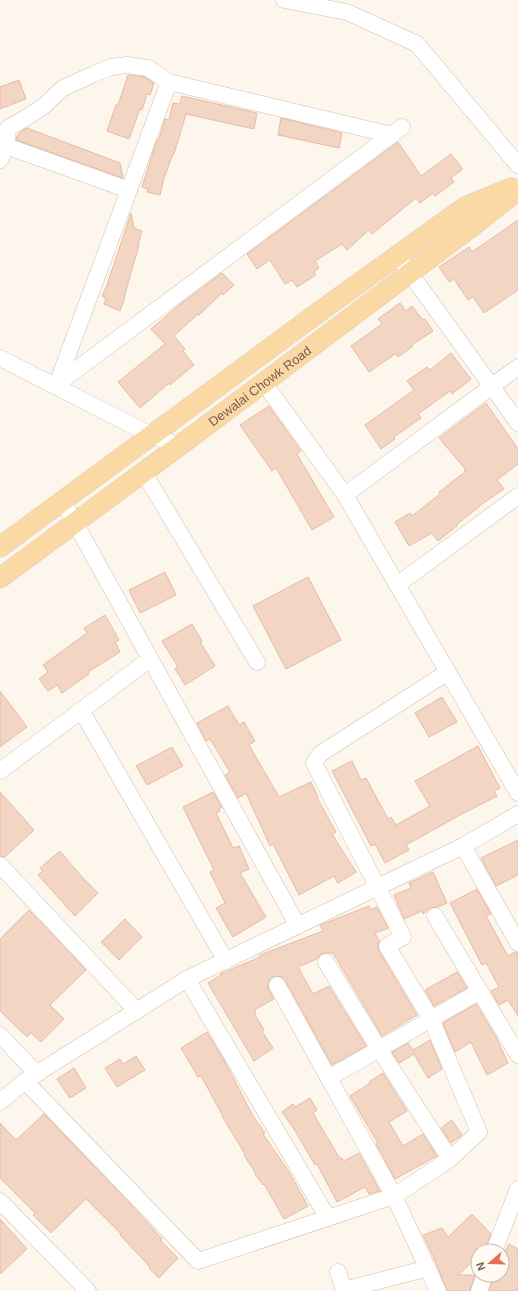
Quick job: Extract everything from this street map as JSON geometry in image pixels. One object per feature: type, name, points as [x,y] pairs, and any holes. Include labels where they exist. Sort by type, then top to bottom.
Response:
[{"type":"main road","name":"Dewalai Chowk Road","points":[[0,547],[464,207],[518,185]]},
{"type":"main road","name":"Dewalai Chowk Road","points":[[0,578],[410,274],[518,190]]},
{"type":"street","points":[[284,0],[323,3],[347,12],[417,44],[518,165]]},
{"type":"street","points":[[129,190],[3,153],[8,128],[45,105],[63,88],[111,68],[136,66],[148,68],[169,82],[397,131],[57,384],[129,190],[169,82]]},
{"type":"street","points":[[397,256],[518,423]]},
{"type":"street","points":[[0,358],[151,435],[180,446]]},
{"type":"street","points":[[345,495],[518,367]]},
{"type":"street","points":[[264,383],[345,495],[518,793]]},
{"type":"street","points":[[144,472],[257,662]]},
{"type":"street","points":[[397,585],[518,496]]},
{"type":"street","points":[[63,501],[298,926]]},
{"type":"street","points":[[0,771],[150,659]]},
{"type":"street","points":[[0,1035],[31,1077],[198,1261],[394,1196],[450,1159],[479,1132],[431,1019],[387,946],[403,937],[314,763],[320,754],[448,672]]},
{"type":"street","points":[[81,710],[226,961]]},
{"type":"street","points":[[0,1102],[31,1077],[188,979],[463,846],[518,814]]},
{"type":"street","points":[[463,846],[518,943]]},
{"type":"street","points":[[0,865],[137,1011]]},
{"type":"street","points":[[435,916],[518,1055]]},
{"type":"street","points":[[326,962],[379,1049],[450,1159]]},
{"type":"street","points":[[188,979],[328,1218]]},
{"type":"street","points":[[277,986],[394,1196],[438,1291]]},
{"type":"street","points":[[329,1078],[480,991]]},
{"type":"street","points":[[497,1243],[518,1189]]},
{"type":"street","points":[[0,1201],[88,1291]]},
{"type":"street","points":[[338,1272],[344,1291],[428,1268]]},
{"type":"building","points":[[128,75],[145,77],[154,83],[150,95],[147,94],[142,110],[140,109],[129,139],[107,131]]},
{"type":"building","points":[[19,80],[26,99],[0,109],[0,87]]},
{"type":"building","points":[[182,96],[257,113],[254,129],[186,114],[174,154],[164,178],[160,195],[147,192],[148,189],[142,187],[155,146],[159,139],[165,119],[169,120],[173,103],[180,104]]},
{"type":"building","points":[[281,118],[342,133],[339,148],[278,135]]},
{"type":"building","points":[[27,128],[120,163],[123,178],[16,140],[20,132]]},
{"type":"building","points":[[398,142],[421,176],[451,154],[463,169],[451,178],[454,182],[435,196],[433,193],[420,203],[416,198],[372,234],[369,230],[347,250],[342,244],[315,261],[319,268],[314,272],[316,275],[297,287],[292,280],[285,284],[270,260],[257,269],[247,254]]},
{"type":"building","points":[[131,213],[134,228],[142,231],[120,311],[104,304],[106,298],[102,296]]},
{"type":"building","points":[[518,220],[518,290],[484,313],[473,297],[468,300],[454,279],[449,282],[439,267],[469,247],[472,252]]},
{"type":"building","points":[[222,273],[234,285],[223,295],[222,293],[174,336],[185,349],[183,351],[194,365],[170,385],[169,383],[140,408],[118,382],[165,344],[151,329],[178,306]]},
{"type":"building","points":[[400,303],[406,311],[412,306],[423,320],[425,319],[433,331],[412,345],[413,346],[398,357],[395,354],[369,372],[351,346],[382,324],[378,319]]},
{"type":"building","points":[[451,353],[471,379],[452,394],[450,391],[418,414],[421,418],[394,437],[395,439],[381,449],[365,425],[414,390],[407,381],[427,367],[430,370]]},
{"type":"building","points":[[486,403],[518,449],[518,464],[497,480],[504,489],[479,506],[438,541],[432,533],[409,546],[395,522],[410,513],[412,516],[440,494],[439,492],[466,470],[439,438]]},
{"type":"building","points":[[269,406],[301,451],[297,454],[334,517],[312,530],[276,468],[272,471],[240,425]]},
{"type":"building","points":[[165,572],[176,595],[140,613],[129,590]]},
{"type":"building","points":[[308,577],[341,640],[286,669],[253,606]]},
{"type":"building","points":[[105,615],[119,640],[115,642],[120,652],[88,672],[89,674],[62,693],[57,685],[48,691],[39,679],[48,672],[43,665],[87,633],[84,628]]},
{"type":"building","points":[[192,624],[202,641],[200,642],[215,666],[185,685],[175,669],[178,667],[162,641]]},
{"type":"building","points":[[0,691],[27,727],[0,747]]},
{"type":"building","points":[[442,697],[457,722],[429,737],[415,713]]},
{"type":"building","points":[[228,706],[239,725],[244,722],[255,741],[249,745],[279,797],[311,782],[318,797],[317,798],[336,832],[332,834],[356,872],[338,883],[334,876],[299,895],[273,844],[270,846],[246,793],[238,798],[225,775],[230,772],[210,739],[206,741],[197,723]]},
{"type":"building","points":[[478,746],[500,788],[494,791],[497,796],[406,845],[409,850],[385,863],[375,844],[371,846],[332,771],[352,761],[361,780],[366,778],[388,819],[391,817],[396,825],[430,806],[415,781]]},
{"type":"building","points":[[172,747],[183,766],[147,785],[136,766]]},
{"type":"building","points":[[0,792],[34,830],[5,857],[0,856]]},
{"type":"building","points":[[213,792],[222,807],[219,809],[220,811],[216,813],[233,848],[239,846],[249,869],[240,873],[266,917],[233,937],[216,908],[225,903],[210,872],[214,870],[183,807]]},
{"type":"building","points":[[518,840],[518,875],[496,886],[481,858]]},
{"type":"building","points":[[60,851],[81,876],[98,893],[75,916],[38,875],[43,871],[40,868]]},
{"type":"building","points":[[433,872],[447,903],[438,907],[430,908],[423,914],[422,911],[404,919],[394,895],[411,888],[409,883]]},
{"type":"building","points":[[477,889],[491,914],[486,916],[508,956],[518,952],[518,1016],[508,1000],[499,1005],[491,991],[499,987],[486,963],[482,965],[450,903]]},
{"type":"building","points":[[369,906],[371,910],[377,907],[388,928],[375,933],[379,941],[379,951],[417,1015],[382,1036],[333,953],[321,954],[317,959],[298,967],[313,994],[329,986],[366,1046],[332,1065],[285,980],[282,977],[277,976],[272,977],[268,984],[269,990],[274,999],[254,1010],[256,1012],[254,1013],[264,1030],[262,1031],[273,1048],[254,1061],[208,983],[221,975],[220,974],[260,957],[260,955],[323,931],[320,925]]},
{"type":"building","points":[[29,910],[86,970],[50,1005],[64,1019],[41,1042],[31,1033],[27,1037],[0,1011],[0,939]]},
{"type":"building","points":[[125,919],[142,937],[119,960],[101,942]]},
{"type":"building","points":[[457,972],[467,988],[434,1006],[425,990]]},
{"type":"building","points":[[476,1004],[496,1037],[508,1063],[487,1075],[471,1042],[455,1052],[443,1023]]},
{"type":"building","points":[[207,1032],[225,1062],[253,1116],[265,1133],[263,1134],[289,1172],[308,1206],[284,1219],[264,1184],[263,1185],[255,1174],[201,1076],[198,1077],[181,1048]]},
{"type":"building","points":[[430,1040],[442,1069],[428,1078],[414,1054],[399,1063],[392,1052],[408,1043],[413,1050]]},
{"type":"building","points":[[136,1056],[145,1070],[117,1087],[105,1068],[120,1059],[123,1064]]},
{"type":"building","points":[[74,1068],[86,1088],[70,1098],[57,1079]]},
{"type":"building","points":[[383,1073],[407,1111],[389,1122],[403,1146],[423,1134],[437,1156],[395,1179],[376,1144],[378,1143],[350,1096]]},
{"type":"building","points":[[310,1098],[317,1110],[313,1113],[340,1159],[342,1158],[344,1161],[359,1153],[380,1191],[369,1194],[365,1187],[337,1202],[317,1164],[315,1165],[294,1129],[282,1112],[293,1104],[295,1107]]},
{"type":"building","points":[[44,1114],[133,1207],[162,1239],[161,1241],[178,1258],[159,1278],[120,1235],[121,1234],[86,1199],[51,1233],[33,1215],[35,1213],[0,1178],[0,1123],[16,1140]]},
{"type":"building","points":[[452,1120],[462,1135],[451,1143],[441,1128]]},
{"type":"building","points":[[472,1214],[491,1234],[488,1243],[470,1243],[470,1264],[458,1275],[470,1275],[470,1283],[472,1283],[470,1291],[447,1291],[423,1235],[442,1228],[448,1237]]},
{"type":"building","points":[[0,1219],[27,1249],[0,1274]]},
{"type":"building","points":[[510,1245],[518,1249],[518,1291],[489,1291],[492,1283],[510,1283]]}]
